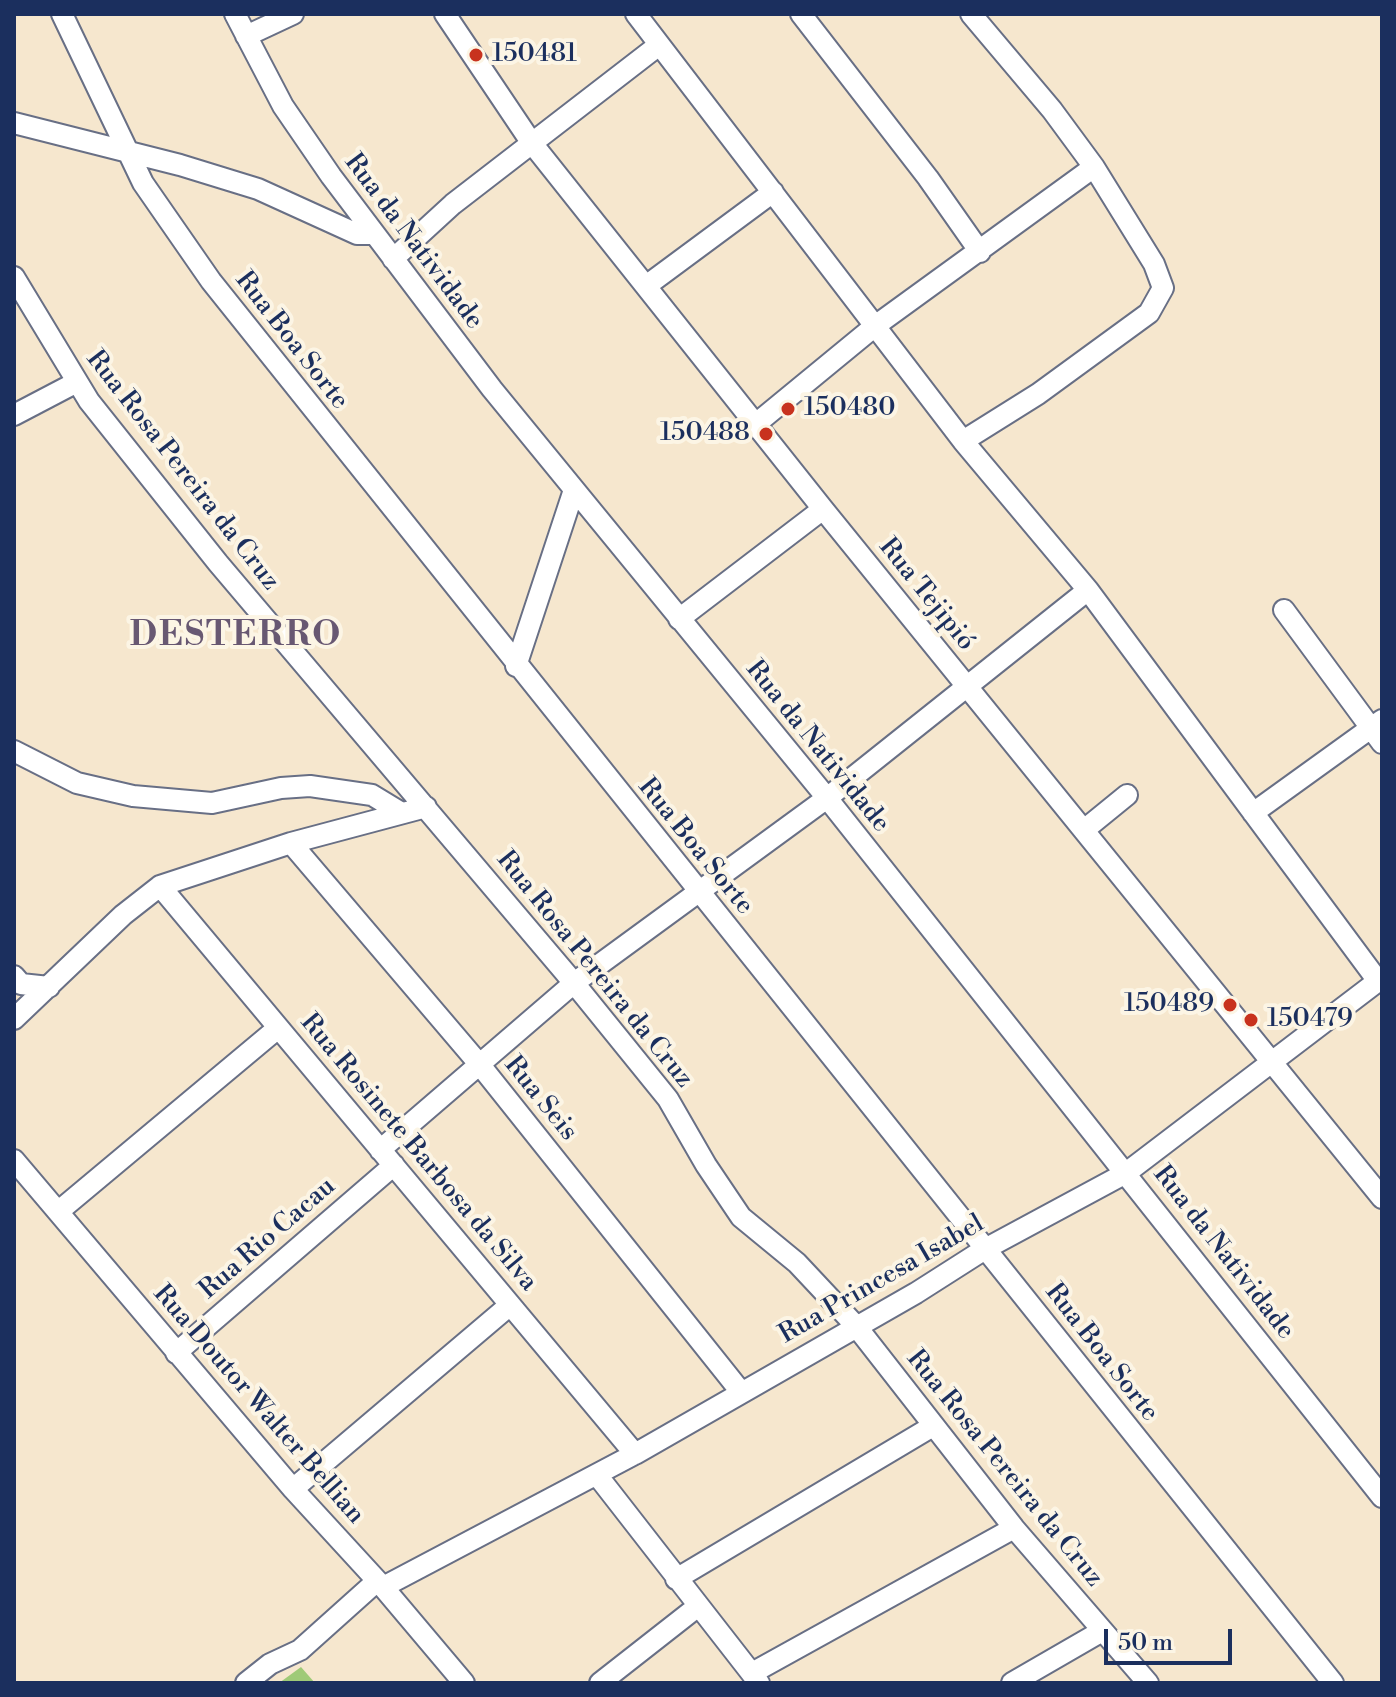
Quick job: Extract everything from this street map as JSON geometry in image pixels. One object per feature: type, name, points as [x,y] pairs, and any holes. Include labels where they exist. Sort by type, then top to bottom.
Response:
[{"type":"street","name":"Rua Boa Sorte","points":[[62,14],[127,151],[165,219],[202,268],[516,666],[1333,1683]]},
{"type":"street","name":"Rua da Natividade","points":[[235,14],[283,106],[374,234],[573,493],[827,798],[1382,1497]]},
{"type":"street","points":[[246,36],[293,14]]},
{"type":"street","name":"Rua Tejipió","points":[[445,14],[531,142],[823,509],[1382,1198]]},
{"type":"street","points":[[636,14],[963,441],[1088,590],[1380,979]]},
{"type":"street","points":[[801,14],[928,178],[980,252]]},
{"type":"street","points":[[963,441],[1038,394],[1149,313],[1163,288],[1154,264],[1094,167],[1052,110],[971,14]]},
{"type":"street","points":[[393,259],[453,204],[659,45]]},
{"type":"street","points":[[14,123],[127,151],[258,189],[357,234],[374,234]]},
{"type":"street","points":[[757,423],[875,326],[1094,167]]},
{"type":"street","points":[[646,286],[773,192]]},
{"type":"street","name":"Rua Rosa Pereira da Cruz","points":[[15,280],[77,382],[218,563],[574,983],[668,1099],[706,1165],[741,1217],[797,1263],[856,1326],[1014,1528],[1148,1683]]},
{"type":"street","points":[[14,415],[77,382]]},
{"type":"street","points":[[516,666],[573,493]]},
{"type":"street","points":[[679,619],[823,509]]},
{"type":"street","name":"Rua Rio Cacau","points":[[176,1353],[387,1158],[480,1065],[574,983],[827,798],[1088,590]]},
{"type":"street","points":[[1253,813],[1378,730],[1284,610]]},
{"type":"street","points":[[14,751],[77,783],[133,796],[212,803],[281,788],[310,786],[372,795],[400,812]]},
{"type":"street","points":[[1084,830],[1127,795]]},
{"type":"street","points":[[14,1019],[133,906],[160,886],[291,843],[426,807]]},
{"type":"street","name":"Rua Seis","points":[[291,843],[480,1065],[741,1392]]},
{"type":"street","name":"Rua Rosinete Barbosa da Silva","points":[[160,886],[635,1454]]},
{"type":"street","points":[[14,976],[21,984],[49,987]]},
{"type":"street","name":"Rua Princesa Isabel","points":[[246,1683],[270,1664],[300,1650],[380,1584],[597,1475],[916,1293],[985,1249],[1126,1173],[1380,979]]},
{"type":"street","points":[[59,1211],[278,1028]]},
{"type":"street","name":"Rua Doutor Walter Bellian","points":[[14,1160],[293,1489],[380,1584],[464,1683]]},
{"type":"street","points":[[293,1489],[510,1305]]},
{"type":"street","points":[[676,1579],[933,1426]]},
{"type":"street","points":[[597,1475],[697,1607],[756,1678],[1014,1528]]},
{"type":"street","points":[[600,1683],[697,1607]]},
{"type":"street","points":[[1012,1683],[1102,1631]]},
{"type":"green space","points":[[301,1667],[315,1683],[279,1683]]},
{"type":"place","name":"150481","points":[[476,55]]},
{"type":"place","name":"150480","points":[[788,409]]},
{"type":"place","name":"150488","points":[[766,434]]},
{"type":"place","name":"150489","points":[[1230,1005]]},
{"type":"place","name":"150479","points":[[1251,1020]]},
{"type":"district","name":"DESTERRO","points":[[236,637]]}]
